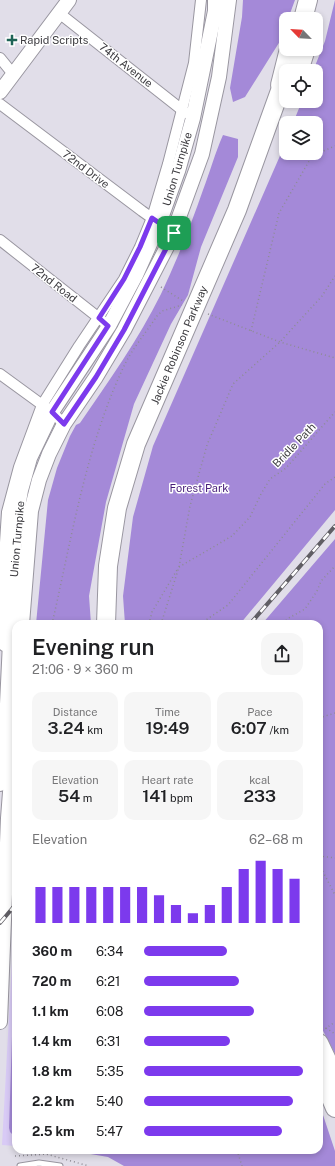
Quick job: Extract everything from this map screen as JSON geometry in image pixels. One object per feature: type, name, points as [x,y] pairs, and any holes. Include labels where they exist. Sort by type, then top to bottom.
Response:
[{"type":"highway","points":[[298,12],[301,0]]},
{"type":"highway","points":[[305,12],[308,0]]},
{"type":"highway","points":[[317,12],[321,0]]},
{"type":"highway","name":"Jackie Robinson Parkway","points":[[106,620],[108,566],[117,508],[136,444],[280,108]]},
{"type":"highway","name":"Jackie Robinson Parkway","points":[[117,620],[116,602],[119,556],[134,485],[148,444],[280,128],[281,108]]},
{"type":"highway","points":[[323,1037],[335,1077]]},
{"type":"highway","points":[[323,1080],[335,1108]]},
{"type":"main road","points":[[0,92],[69,0]]},
{"type":"main road","name":"Union Turnpike","points":[[0,1022],[8,818],[9,717],[4,646],[8,513],[21,490],[30,458],[47,409],[136,275],[155,221],[178,172],[187,113],[215,11],[215,0]]},
{"type":"main road","name":"Union Turnpike","points":[[22,620],[31,512],[39,480],[49,454],[64,424],[96,377],[124,330],[174,233],[202,154],[219,77],[229,0]]},
{"type":"main road","name":"Union Turnpike","points":[[0,784],[9,717]]},
{"type":"street","name":"Union Turnpike","points":[[187,113],[201,0]]},
{"type":"street","name":"74th Avenue","points":[[60,13],[187,113]]},
{"type":"street","points":[[0,58],[13,74]]},
{"type":"street","name":"72nd Drive","points":[[0,104],[155,221],[174,233]]},
{"type":"street","name":"72nd Road","points":[[0,240],[104,322]]},
{"type":"street","points":[[0,374],[47,409],[64,424]]},
{"type":"lane","points":[[20,1166],[35,1163],[60,1166]]},
{"type":"path","points":[[251,331],[279,213],[312,156],[335,146]]},
{"type":"path","points":[[162,620],[179,567],[190,506],[207,445],[233,384],[280,342],[322,296],[335,276]]},
{"type":"path","points":[[53,620],[93,449],[109,401],[126,362],[157,316],[162,311],[185,304],[176,296],[161,287]]},
{"type":"path","points":[[208,314],[280,342],[335,358]]},
{"type":"path","name":"Bridle Path","points":[[179,567],[232,536],[250,517],[270,479],[286,468],[335,412]]},
{"type":"path","points":[[206,620],[228,605],[324,484],[335,476]]},
{"type":"path","points":[[287,620],[305,609],[317,591],[321,581],[335,566]]},
{"type":"path","points":[[150,620],[152,612],[179,567]]},
{"type":"path","points":[[323,717],[335,713]]},
{"type":"path","points":[[323,856],[335,858]]},
{"type":"path","points":[[323,872],[335,895]]},
{"type":"path","points":[[323,1033],[335,1022]]},
{"type":"path","points":[[323,1034],[335,1034]]},
{"type":"path","points":[[238,1154],[242,1166]]},
{"type":"shaded area","points":[[12,961],[12,1146],[2,1145]]},
{"type":"green space","points":[[243,0],[295,0],[291,12],[279,12],[279,43],[245,97],[233,102],[230,88],[242,17]]},
{"type":"green space","name":"Forest Park","points":[[335,0],[335,510],[243,620],[125,620],[123,596],[133,517],[153,446],[279,158],[279,160],[323,160],[323,116],[296,116],[299,108],[323,108],[323,64],[316,64],[319,56],[323,56],[323,46]]},
{"type":"green space","points":[[223,135],[238,139],[238,157],[201,247],[188,295],[171,324],[134,404],[106,502],[89,596],[91,620],[36,620],[48,500],[57,468],[76,425],[80,423],[123,360],[143,328],[161,294],[189,229]]},
{"type":"green space","points":[[335,539],[335,1054],[323,1031],[323,620],[265,620]]},
{"type":"green space","points":[[12,1036],[12,1134],[9,1128]]},
{"type":"green space","points":[[323,1115],[335,1151],[335,1166],[124,1166],[108,1157],[90,1154],[323,1154]]},
{"type":"railway","points":[[253,620],[335,526]]},
{"type":"railway","points":[[0,923],[12,909]]},
{"type":"place","name":"Rapid Scripts","points":[[12,40]]},
{"type":"route","points":[[152,218],[174,233],[124,330],[96,377],[64,424],[52,412],[108,326],[99,318],[124,279],[152,218]]}]
